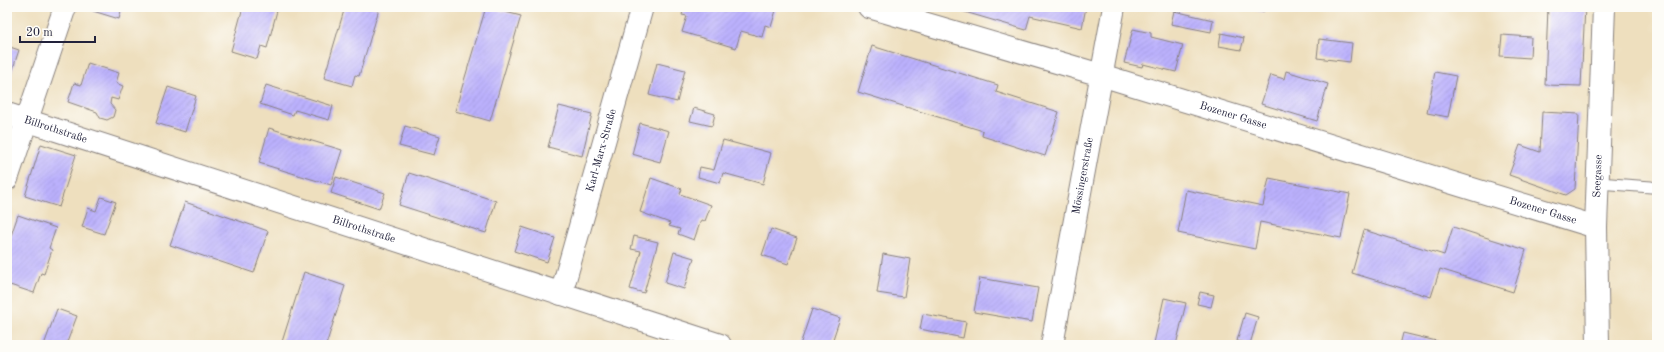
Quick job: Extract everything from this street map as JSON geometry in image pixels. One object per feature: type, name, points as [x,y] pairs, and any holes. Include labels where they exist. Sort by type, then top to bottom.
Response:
[{"type":"street","points":[[7,179],[17,117],[65,7]]},
{"type":"street","name":"Karl-Marx-Straße","points":[[561,294],[642,7]]},
{"type":"street","name":"Bozener Gasse","points":[[869,7],[1101,75],[1596,227]]},
{"type":"street","name":"Mössingerstraße","points":[[1052,345],[1114,7]]},
{"type":"street","name":"Seegasse","points":[[1598,345],[1596,227],[1604,7]]},
{"type":"street","name":"Billrothstraße","points":[[17,117],[720,345]]},
{"type":"lane","points":[[1598,183],[1651,187]]},
{"type":"building","points":[[94,7],[122,7],[119,19],[93,11]]},
{"type":"building","points":[[243,7],[278,7],[267,48],[261,46],[257,59],[231,51]]},
{"type":"building","points":[[345,7],[372,7],[379,9],[359,76],[355,75],[352,86],[324,78]]},
{"type":"building","points":[[486,7],[521,16],[490,121],[455,111]]},
{"type":"building","points":[[684,7],[777,7],[771,27],[765,25],[762,37],[741,31],[736,48],[682,32],[687,16],[682,15]]},
{"type":"building","points":[[948,7],[1086,7],[1082,28],[1030,16],[1026,30]]},
{"type":"building","points":[[1241,7],[1266,7],[1263,12]]},
{"type":"building","points":[[1548,7],[1585,7],[1581,86],[1545,85]]},
{"type":"building","points":[[1174,11],[1213,20],[1211,32],[1171,24]]},
{"type":"building","points":[[1133,29],[1151,33],[1151,37],[1183,45],[1176,72],[1143,64],[1142,67],[1124,63]]},
{"type":"building","points":[[1221,33],[1244,38],[1241,50],[1219,46]]},
{"type":"building","points":[[1502,35],[1531,37],[1530,58],[1500,56]]},
{"type":"building","points":[[1319,39],[1352,43],[1350,62],[1317,58]]},
{"type":"building","points":[[7,46],[19,50],[7,87]]},
{"type":"building","points":[[872,46],[998,85],[996,92],[1059,112],[1045,156],[982,136],[983,131],[858,92]]},
{"type":"building","points":[[88,63],[119,73],[116,83],[123,86],[118,100],[111,98],[110,104],[115,110],[113,117],[107,120],[100,118],[97,112],[68,102],[74,83],[81,85]]},
{"type":"building","points":[[657,63],[685,70],[677,102],[649,95]]},
{"type":"building","points":[[1286,71],[1328,84],[1317,121],[1261,104],[1271,75],[1284,79]]},
{"type":"building","points":[[1435,72],[1456,76],[1448,117],[1427,113]]},
{"type":"building","points":[[266,85],[333,106],[329,120],[295,110],[293,115],[260,104]]},
{"type":"building","points":[[168,87],[196,96],[185,132],[156,123]]},
{"type":"building","points":[[559,106],[592,114],[582,156],[548,147]]},
{"type":"building","points":[[694,108],[715,114],[712,126],[690,121]]},
{"type":"building","points":[[1542,112],[1579,114],[1575,189],[1566,195],[1509,175],[1520,145],[1540,152]]},
{"type":"building","points":[[640,123],[669,131],[660,162],[632,154]]},
{"type":"building","points":[[405,126],[440,136],[434,155],[399,146]]},
{"type":"building","points":[[269,128],[342,150],[331,185],[259,163]]},
{"type":"building","points":[[723,140],[771,153],[763,184],[723,173],[720,183],[698,177],[700,167],[714,170]]},
{"type":"building","points":[[41,144],[76,155],[59,207],[25,196]]},
{"type":"building","points":[[409,173],[496,201],[486,233],[399,205]]},
{"type":"building","points":[[336,177],[385,193],[379,209],[331,193]]},
{"type":"building","points":[[651,178],[682,189],[680,194],[711,205],[705,221],[701,220],[694,240],[678,234],[680,229],[669,226],[670,223],[640,212]]},
{"type":"building","points":[[1269,178],[1350,194],[1341,238],[1260,222],[1255,249],[1178,233],[1186,190],[1263,206]]},
{"type":"building","points":[[101,197],[116,202],[104,234],[82,227],[88,208],[96,211]]},
{"type":"building","points":[[185,202],[268,231],[254,273],[170,245]]},
{"type":"building","points":[[18,215],[56,228],[49,248],[52,250],[44,274],[41,273],[34,293],[7,284],[7,247]]},
{"type":"building","points":[[522,227],[555,238],[547,262],[514,251]]},
{"type":"building","points":[[1453,227],[1526,250],[1513,292],[1440,269],[1431,297],[1352,273],[1364,230],[1444,255]]},
{"type":"building","points":[[771,229],[797,238],[788,264],[762,255]]},
{"type":"building","points":[[634,236],[658,242],[644,293],[630,289],[641,251],[631,249]]},
{"type":"building","points":[[674,252],[694,258],[684,289],[665,283]]},
{"type":"building","points":[[883,254],[910,259],[904,297],[877,293]]},
{"type":"building","points":[[304,272],[345,286],[326,345],[281,345]]},
{"type":"building","points":[[980,278],[1038,288],[1032,322],[974,312]]},
{"type":"building","points":[[1200,292],[1214,295],[1211,307],[1197,304]]},
{"type":"building","points":[[1164,298],[1186,303],[1176,345],[1154,343]]},
{"type":"building","points":[[57,309],[77,316],[66,345],[44,345]]},
{"type":"building","points":[[812,309],[840,318],[831,345],[800,345]]},
{"type":"building","points":[[1245,313],[1258,317],[1250,344],[1237,341]]},
{"type":"building","points":[[923,314],[966,322],[963,338],[920,329]]},
{"type":"building","points":[[1403,333],[1449,344],[1449,345],[1400,345]]}]
